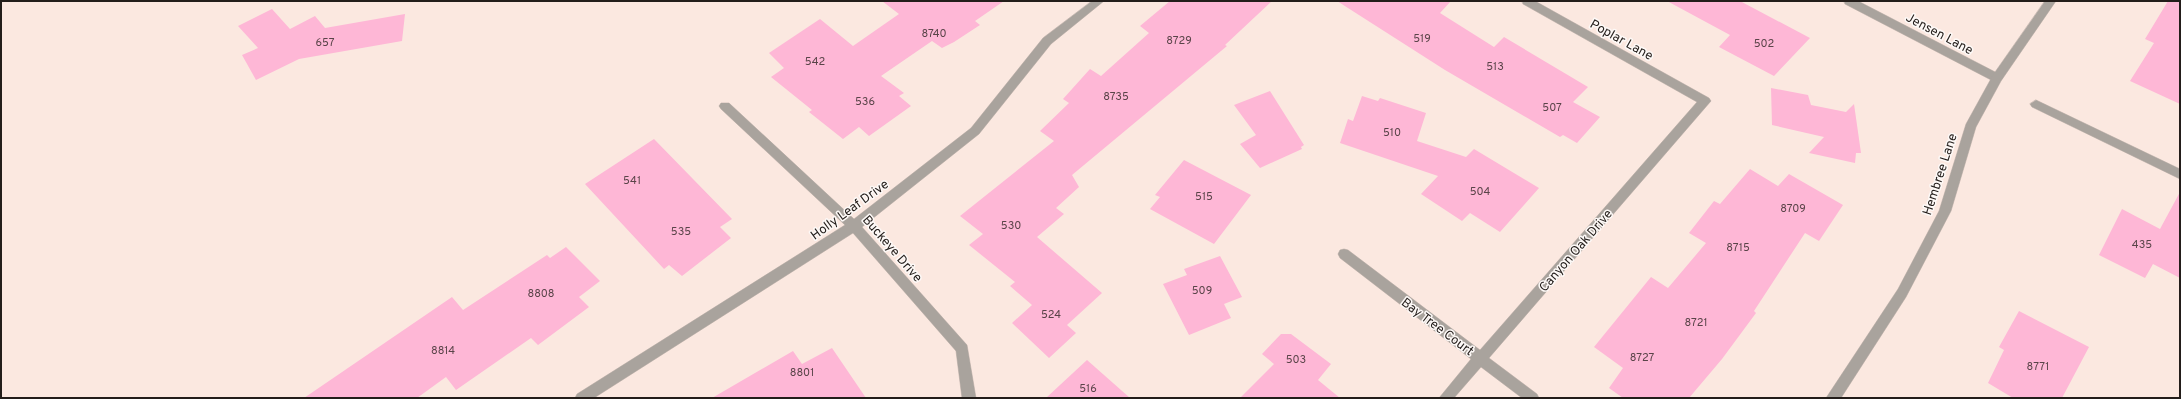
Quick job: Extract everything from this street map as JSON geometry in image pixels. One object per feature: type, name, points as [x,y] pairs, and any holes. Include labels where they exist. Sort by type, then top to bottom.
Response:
[{"type":"street","name":"Holly Leaf Drive","points":[[582,398],[854,226],[975,131],[1047,41],[1099,1]]},
{"type":"street","name":"Poplar Lane","points":[[1527,1],[1704,101]]},
{"type":"street","name":"Jensen Lane","points":[[1849,1],[1997,78]]},
{"type":"street","name":"Hembree Lane","points":[[1834,398],[1902,293],[1945,211],[1970,127],[1997,78],[2051,1]]},
{"type":"street","name":"Canyon Oak Drive","points":[[1446,398],[1704,101]]},
{"type":"street","points":[[2036,104],[2180,174]]},
{"type":"street","name":"Buckeye Drive","points":[[725,106],[854,226],[962,349],[969,398]]},
{"type":"street","name":"Bay Tree Court","points":[[1344,254],[1532,398]]},
{"type":"building","points":[[882,1],[1004,1],[975,21],[980,25],[954,42],[942,48],[932,41],[881,76],[904,93],[899,96],[911,106],[869,136],[859,127],[843,139],[809,112],[812,110],[771,77],[784,68],[769,53],[820,19],[853,46],[899,14]]},
{"type":"building","points":[[1170,1],[1272,1],[1225,45],[1227,46],[1072,175],[1079,187],[1056,208],[1064,214],[1037,237],[1102,293],[1067,325],[1076,333],[1049,358],[1012,323],[1032,305],[1010,286],[1015,282],[969,245],[983,234],[960,216],[1054,141],[1040,131],[1069,103],[1063,99],[1090,69],[1101,76],[1149,33],[1140,26]]},
{"type":"building","points":[[1337,1],[1451,1],[1440,13],[1494,47],[1504,37],[1588,87],[1573,102],[1600,117],[1577,143],[1563,135],[1560,137],[1445,70]]},
{"type":"building","points":[[1667,1],[1740,1],[1810,38],[1774,76],[1719,47],[1730,35]]},
{"type":"building","points":[[2168,1],[2180,1],[2180,104],[2130,81],[2154,43],[2145,39]]},
{"type":"building","points":[[272,9],[290,29],[315,16],[325,28],[405,14],[402,41],[299,59],[256,80],[242,55],[258,48],[238,26]]},
{"type":"building","points":[[1771,88],[1808,95],[1811,105],[1846,112],[1854,104],[1861,153],[1856,153],[1855,163],[1809,153],[1824,137],[1772,125]]},
{"type":"building","points":[[1270,91],[1304,145],[1301,147],[1302,149],[1260,168],[1240,144],[1256,135],[1234,105]]},
{"type":"building","points":[[1362,96],[1378,101],[1380,98],[1426,113],[1417,141],[1466,157],[1474,149],[1539,188],[1500,232],[1470,213],[1462,221],[1421,194],[1438,176],[1340,143],[1348,119],[1353,121]]},
{"type":"building","points":[[654,139],[732,219],[720,227],[731,238],[682,276],[669,265],[664,269],[585,184]]},
{"type":"building","points":[[1184,160],[1251,195],[1214,244],[1150,209],[1160,197],[1155,195]]},
{"type":"building","points":[[1750,169],[1778,186],[1789,174],[1843,205],[1819,241],[1805,233],[1754,311],[1756,313],[1722,359],[1689,398],[1623,398],[1609,388],[1623,368],[1594,347],[1651,277],[1668,288],[1706,243],[1689,233],[1714,201],[1720,204]]},
{"type":"building","points":[[2180,192],[2180,278],[2153,264],[2145,278],[2099,255],[2122,209],[2160,229]]},
{"type":"building","points":[[566,247],[600,281],[579,297],[589,307],[538,345],[531,338],[456,390],[446,377],[417,398],[304,398],[452,297],[463,310],[547,255],[550,258]]},
{"type":"building","points":[[1220,256],[1242,297],[1224,304],[1231,318],[1189,335],[1163,284],[1187,275],[1184,269]]},
{"type":"building","points":[[2019,311],[2089,347],[2062,398],[2013,398],[1988,383],[2004,350],[1999,347]]},
{"type":"building","points":[[1281,334],[1291,334],[1331,364],[1318,380],[1340,398],[1240,398],[1274,364],[1262,354]]},
{"type":"building","points":[[832,348],[866,398],[712,398],[793,351],[802,364]]},
{"type":"building","points":[[1087,360],[1130,398],[1046,398]]}]
